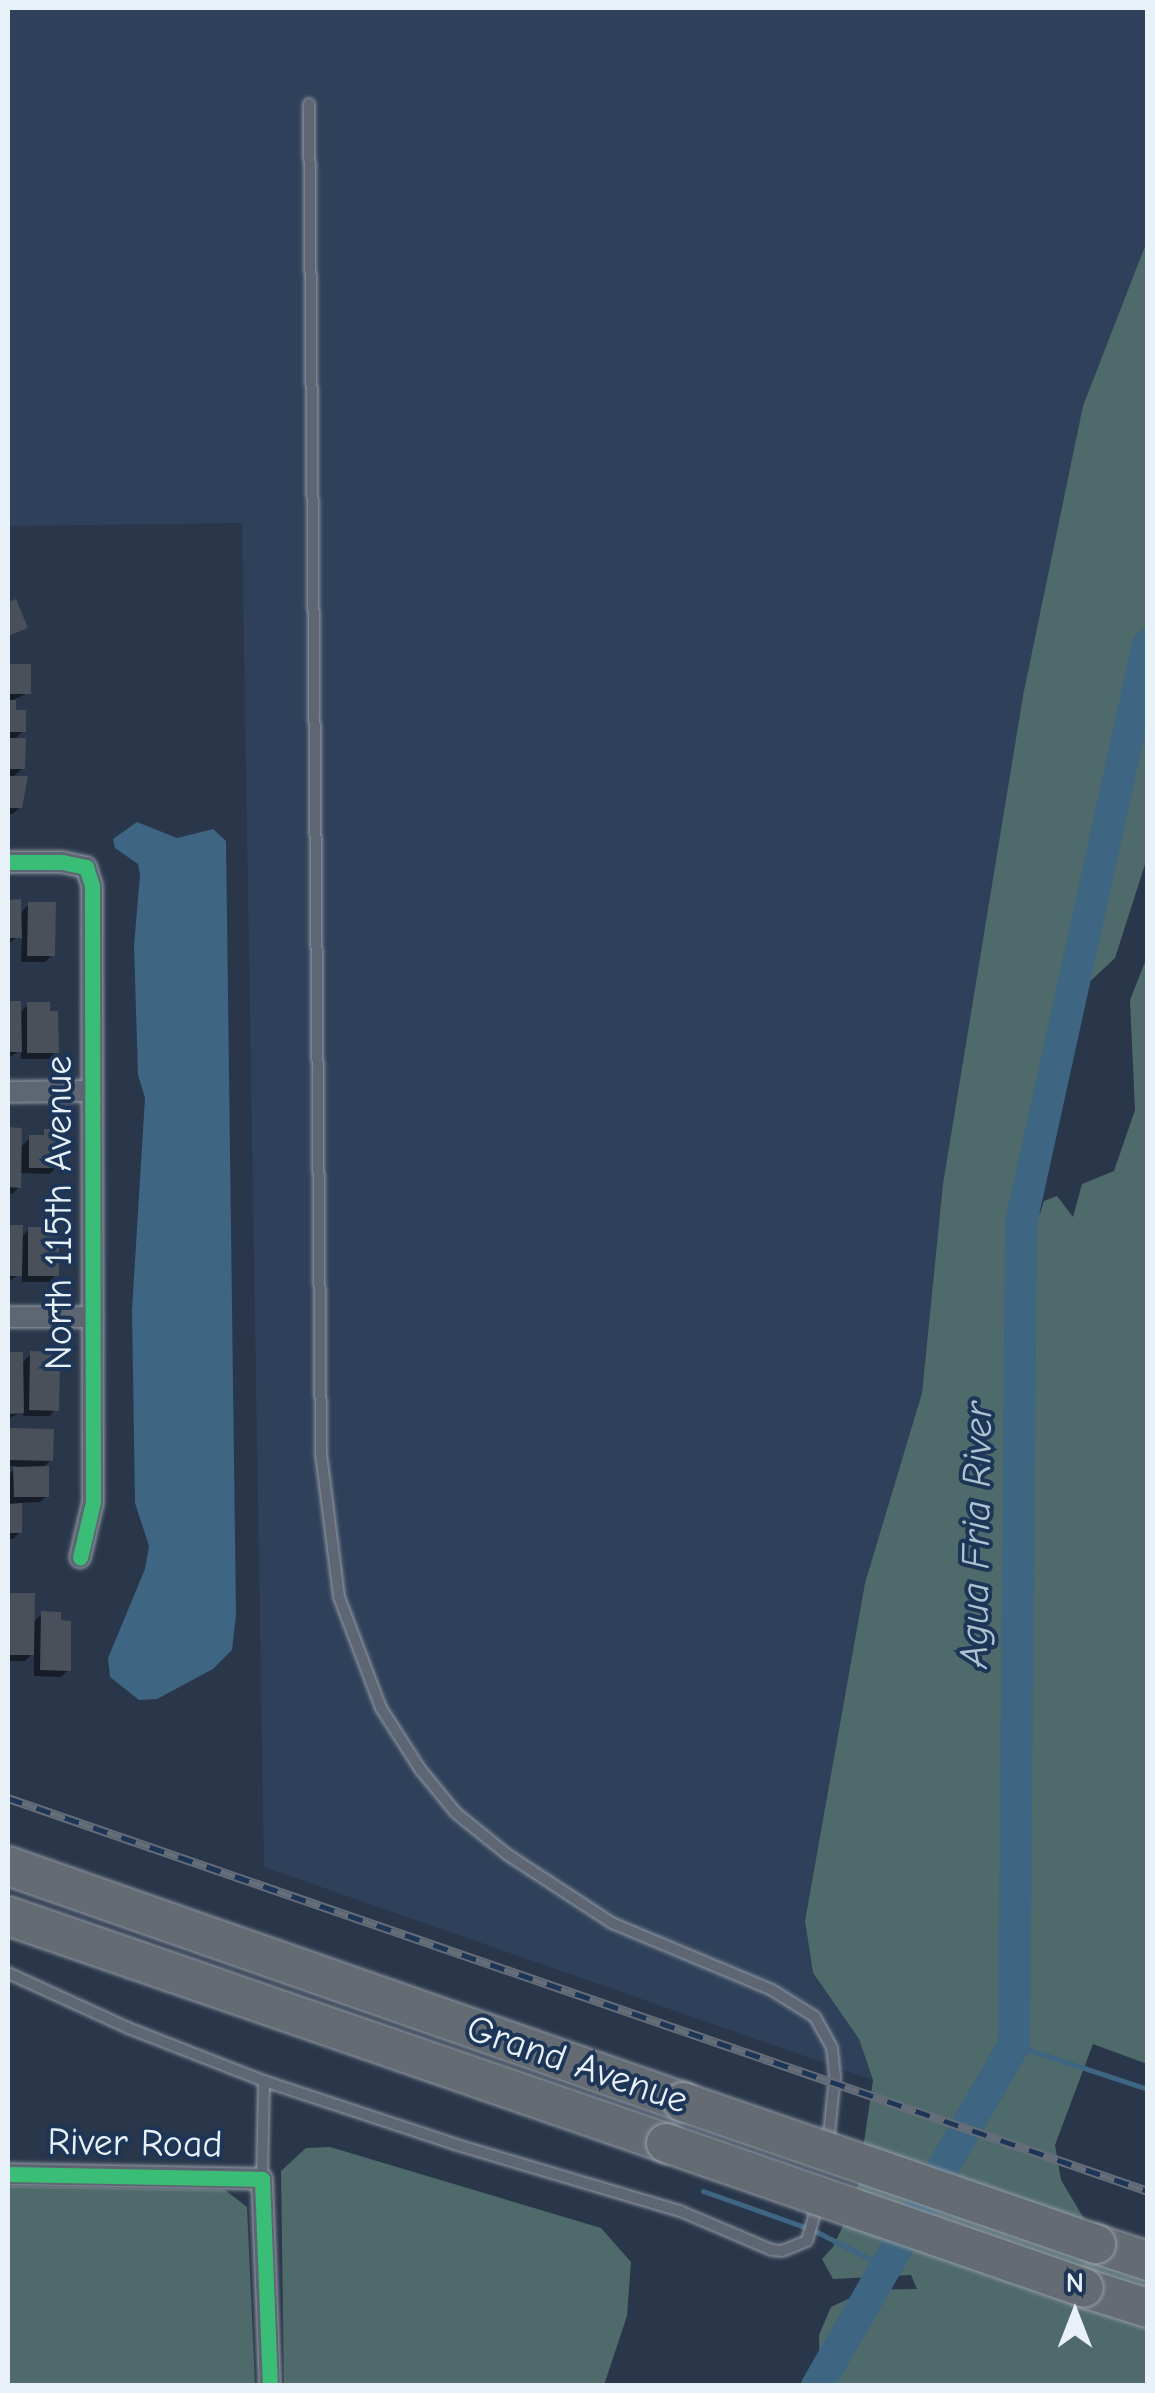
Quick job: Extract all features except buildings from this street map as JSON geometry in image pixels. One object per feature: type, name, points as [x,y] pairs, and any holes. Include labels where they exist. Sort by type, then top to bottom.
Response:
[{"type":"highway","name":"Grand Avenue","points":[[8,1866],[1148,2261]]},
{"type":"highway","name":"Grand Avenue","points":[[8,1916],[1148,2308]]},
{"type":"street","name":"North 115th Avenue","points":[[8,862],[62,862],[86,867],[92,886],[92,1502],[80,1558]]},
{"type":"street","points":[[8,1092],[92,1091]]},
{"type":"street","points":[[8,1317],[93,1317]]},
{"type":"street","name":"River Road","points":[[8,2174],[262,2179]]},
{"type":"street","points":[[262,2179],[270,2386]]},
{"type":"lane","points":[[309,104],[321,1454],[339,1597],[381,1708],[420,1769],[456,1813],[508,1855],[612,1923],[772,1990],[815,2017],[832,2048],[835,2076],[825,2160]]},
{"type":"lane","points":[[8,1973],[128,2028],[264,2081],[457,2145],[680,2211],[772,2250],[782,2251],[807,2242],[822,2178]]},
{"type":"lane","points":[[262,2179],[264,2081]]},
{"type":"shaded area","points":[[8,8],[1147,8],[1147,241],[1083,406],[943,1184],[922,1393],[865,1583],[805,1921],[813,1974],[859,2039],[873,2080],[264,1867],[242,523],[8,526]]},
{"type":"shaded area","points":[[137,822],[177,838],[213,829],[226,841],[236,1615],[232,1650],[213,1669],[157,1699],[139,1700],[110,1677],[108,1658],[145,1569],[149,1546],[135,1503],[132,1310],[145,1098],[138,1075],[134,946],[140,875],[138,864],[115,848],[113,839]]},
{"type":"green space","points":[[1147,241],[1147,858],[1115,958],[1053,1016],[1016,1208],[1040,1214],[1044,1201],[1057,1196],[1073,1217],[1082,1184],[1114,1171],[1135,1110],[1130,1000],[1147,957],[1147,2064],[1093,2044],[1055,2145],[1061,2180],[1111,2264],[1147,2277],[1147,2385],[820,2385],[819,2335],[831,2307],[867,2290],[917,2289],[911,2275],[833,2279],[822,2259],[833,2247],[856,2198],[873,2080],[859,2039],[813,1973],[805,1921],[865,1583],[922,1393],[943,1184],[1023,696],[1083,406]]},
{"type":"green space","points":[[330,2147],[601,2228],[631,2262],[627,2316],[604,2385],[284,2385],[281,2171],[306,2148]]},
{"type":"green space","points":[[8,2186],[225,2190],[247,2207],[255,2385],[8,2385]]},
{"type":"waterway","name":"Agua Fria River","points":[[817,2386],[1014,2045],[1021,1223],[1148,645]]},
{"type":"waterway","points":[[1014,2045],[1148,2089]]},
{"type":"waterway","points":[[703,2191],[813,2230],[886,2267]]},
{"type":"railway","points":[[8,1798],[1148,2191]]},
{"type":"cycle path","points":[[8,862],[62,862],[86,867],[92,886],[93,1502],[80,1558]]},
{"type":"cycle path","points":[[8,2174],[262,2179],[270,2386]]}]
